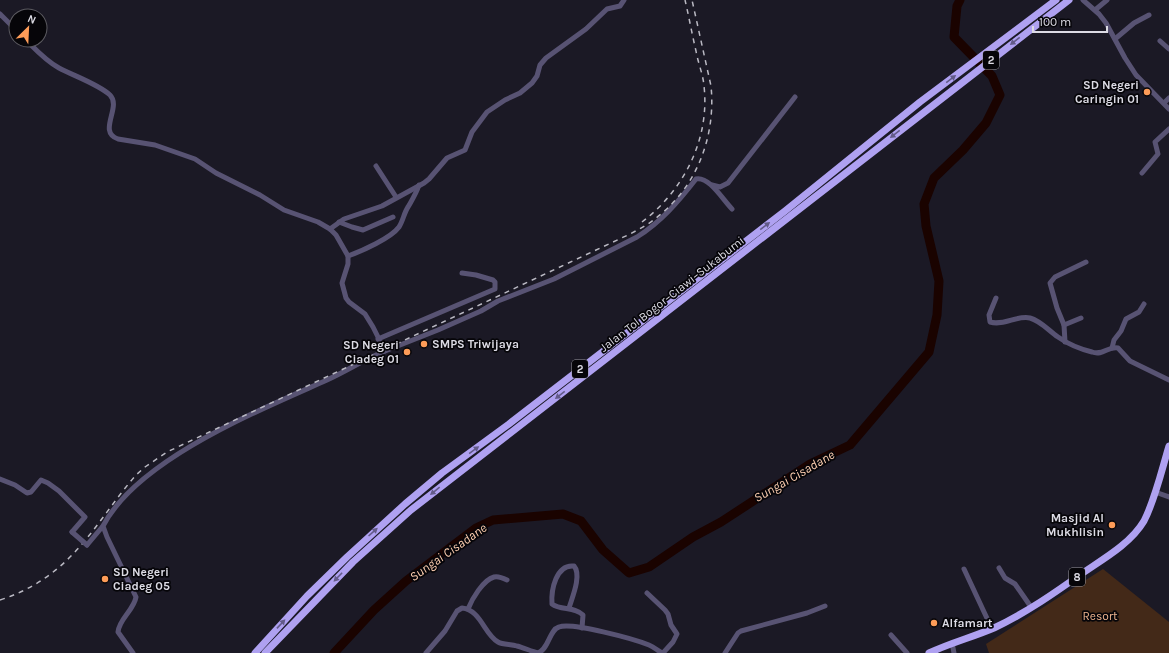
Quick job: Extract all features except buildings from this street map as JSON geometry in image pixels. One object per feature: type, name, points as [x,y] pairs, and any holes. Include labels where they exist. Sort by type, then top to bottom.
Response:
[{"type":"highway","name":"Jalan Tol Bogor–Ciawi–Sukabumi","points":[[255,653],[307,596],[347,556],[405,504],[442,474],[785,211],[920,102],[1055,4],[1069,0]]},
{"type":"highway","name":"Jalan Tol Bogor–Ciawi–Sukabumi","points":[[266,653],[353,562],[411,510],[925,110],[1055,4]]},
{"type":"highway","name":"8","points":[[929,653],[992,629],[1031,607],[1111,554],[1127,541],[1143,521],[1167,462],[1169,446]]},
{"type":"street","points":[[330,229],[339,222],[353,215],[382,206],[429,179],[447,158],[465,150],[472,132],[488,112],[505,100],[520,93],[533,82],[537,76],[540,65],[549,56],[586,29],[607,9],[620,6],[624,0]]},
{"type":"street","points":[[1083,0],[1106,23],[1136,75],[1169,109]]},
{"type":"street","points":[[1094,10],[1107,0]]},
{"type":"street","points":[[0,14],[8,22]]},
{"type":"street","points":[[1115,39],[1134,23],[1149,15]]},
{"type":"street","points":[[1160,41],[1169,49]]},
{"type":"street","points":[[34,48],[49,62],[92,84],[112,97],[114,102],[110,133],[113,137],[155,146],[195,159],[216,173],[260,195],[284,210],[318,222],[330,229],[336,235],[348,256],[348,264],[342,284],[345,294],[349,302],[365,314],[385,351]]},
{"type":"street","points":[[712,186],[720,188],[728,183],[795,98]]},
{"type":"street","points":[[1164,103],[1169,98]]},
{"type":"street","points":[[1142,173],[1158,154],[1155,142],[1169,129]]},
{"type":"street","points":[[376,166],[396,197]]},
{"type":"street","points":[[0,479],[15,485],[28,493],[32,491],[41,480],[63,494],[85,517],[72,532],[87,545],[114,510],[137,485],[180,453],[247,416],[339,375],[385,351],[481,311],[498,301],[554,279],[637,237],[669,212],[696,179],[698,178],[703,180],[712,186],[732,209]]},
{"type":"street","points":[[348,256],[389,236],[396,230],[400,225],[419,185]]},
{"type":"street","points":[[339,222],[363,230],[393,217]]},
{"type":"street","points":[[1065,342],[1064,325],[1056,305],[1050,283],[1055,277],[1086,262]]},
{"type":"street","points":[[378,339],[495,289],[495,282],[493,280],[462,273]]},
{"type":"street","points":[[996,298],[989,315],[990,322],[998,323],[1029,318],[1039,322],[1065,342],[1095,353],[1103,353],[1112,348],[1118,348],[1130,362],[1169,380]]},
{"type":"street","points":[[1112,348],[1114,340],[1126,319],[1139,312],[1144,304]]},
{"type":"street","points":[[1064,325],[1080,318]]},
{"type":"street","points":[[1155,492],[1169,497]]},
{"type":"street","points":[[103,526],[116,557],[135,594],[135,602],[118,630],[120,637],[133,653]]},
{"type":"street","points":[[569,608],[577,577],[577,569],[574,566],[564,568],[558,575],[553,586],[551,599],[552,604],[555,606],[569,608],[583,615],[582,628]]},
{"type":"street","points":[[999,568],[1005,578],[1015,584],[1031,607]]},
{"type":"street","points":[[964,569],[992,629]]},
{"type":"street","points":[[468,609],[472,598],[493,577],[507,580]]},
{"type":"street","points":[[426,653],[445,631],[457,611],[462,608],[468,609],[476,615],[497,642],[517,646],[538,653],[544,649],[557,627],[562,626],[607,633],[639,642],[662,653],[673,642],[677,634],[671,625],[668,614],[665,610],[646,593]]},
{"type":"street","points":[[725,653],[738,633],[741,631],[807,614],[825,606]]},
{"type":"street","points":[[892,635],[907,653]]},
{"type":"street","points":[[952,643],[954,653]]},
{"type":"green space","name":"Resort","points":[[1103,569],[1169,622],[1169,653],[989,653],[986,644]]},
{"type":"waterway","name":"Sungai Cisadane","points":[[334,653],[374,610],[406,581],[476,528],[493,520],[563,514],[581,521],[603,550],[629,573],[649,567],[693,537],[721,522],[810,464],[850,445],[929,352],[937,315],[939,281],[926,226],[924,204],[934,178],[963,150],[986,123],[1000,95],[992,76],[954,37],[957,6],[960,0]]},
{"type":"railway","points":[[642,222],[657,209],[682,179],[691,162],[703,125],[705,106],[704,86],[685,0]]},
{"type":"railway","points":[[0,600],[39,582],[65,562],[89,535],[136,475],[167,452],[630,234],[647,225],[656,218],[683,191],[693,176],[707,142],[712,105],[711,86],[692,0]]},
{"type":"place","name":"SD Negeri Caringin 01","points":[[1147,92]]},
{"type":"place","name":"SMPS Triwijaya","points":[[424,344]]},
{"type":"place","name":"SD Negeri Ciadeg 01","points":[[407,352]]},
{"type":"place","name":"Masjid Al Mukhlisin","points":[[1112,525]]},
{"type":"place","name":"SD Negeri Ciadeg 05","points":[[105,579]]},
{"type":"place","name":"Alfamart","points":[[934,623]]}]
